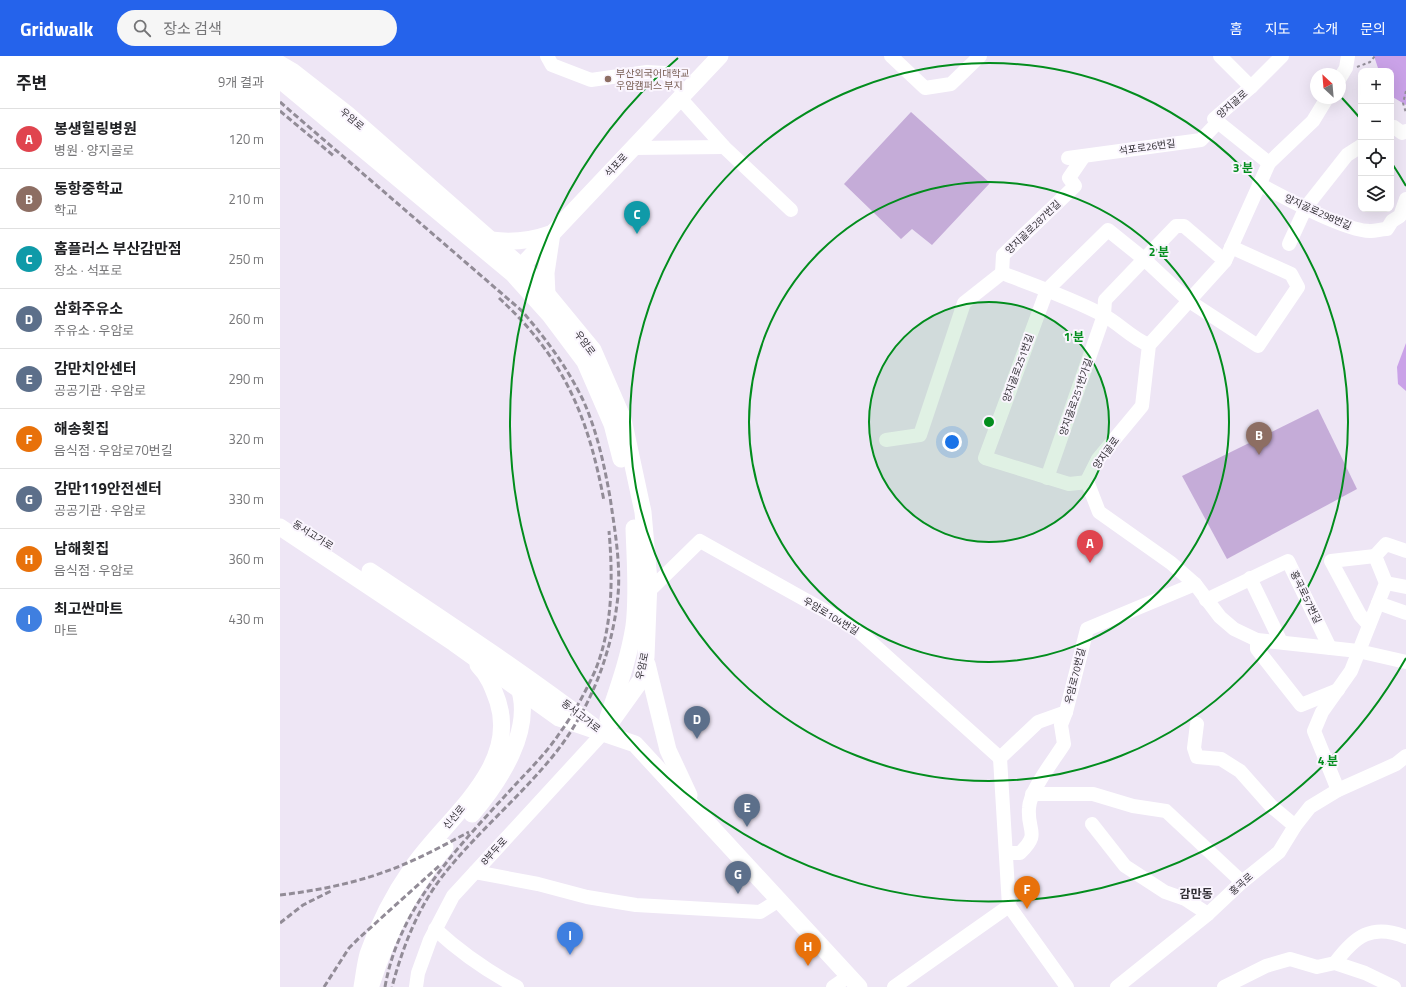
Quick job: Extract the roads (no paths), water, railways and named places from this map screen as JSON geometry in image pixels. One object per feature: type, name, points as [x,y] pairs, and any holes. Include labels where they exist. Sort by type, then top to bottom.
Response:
[{"type":"main road","name":"석포로","points":[[517,270],[720,56]]},
{"type":"main road","name":"우암로","points":[[280,64],[292,71],[347,114],[491,240],[517,270],[585,362],[612,424],[634,520],[636,586],[634,625],[628,658],[603,733]]},
{"type":"main road","name":"우암로","points":[[280,80],[517,270],[532,276],[593,350],[623,419],[643,512],[650,590],[646,657],[641,680],[603,733]]},
{"type":"main road","points":[[491,240],[506,242],[527,241],[552,233],[546,273],[547,295]]},
{"type":"main road","name":"동서고가로","points":[[280,514],[338,550],[511,666],[573,709],[603,733]]},
{"type":"main road","name":"동서고가로","points":[[280,527],[462,648],[559,718],[603,733]]},
{"type":"main road","name":"신선로","points":[[371,987],[382,951],[420,880],[484,789],[497,757],[501,735],[500,710],[492,685],[484,671],[462,648]]},
{"type":"main road","points":[[646,657],[668,750],[695,808]]},
{"type":"main road","name":"신선로","points":[[362,987],[367,956],[398,890],[413,867],[509,760],[521,720],[522,704],[520,691],[511,666]]},
{"type":"main road","points":[[603,733],[635,744],[854,981]]},
{"type":"street","points":[[547,56],[552,65],[591,80],[647,72],[665,73],[724,147],[791,210]]},
{"type":"street","points":[[890,56],[925,88],[951,84],[980,56]]},
{"type":"street","name":"양지골로","points":[[1220,56],[1251,87],[1214,119],[1269,163]]},
{"type":"street","points":[[1251,87],[1282,56]]},
{"type":"street","points":[[886,440],[920,436],[964,303],[1002,273],[1047,290],[1104,315],[1139,341],[1149,345],[1225,261],[1269,163],[1313,121],[1323,104]]},
{"type":"street","name":"석포로26번길","points":[[1068,158],[1201,140],[1218,122]]},
{"type":"street","points":[[1394,127],[1402,133],[1406,131]]},
{"type":"street","points":[[632,148],[724,147]]},
{"type":"street","points":[[1290,244],[1306,207],[1347,155],[1358,148]]},
{"type":"street","name":"양지골로287번길","points":[[1002,273],[1003,255],[1075,186],[1068,178],[1084,156]]},
{"type":"street","name":"양지골로298번길","points":[[1259,184],[1341,224],[1372,232],[1380,229],[1387,229],[1392,221],[1400,216],[1406,199]]},
{"type":"street","name":"양지골로251번가길","points":[[1047,478],[1104,315],[1105,300],[1176,226],[1184,226],[1225,261]]},
{"type":"street","name":"양지골로251번길","points":[[1088,482],[1069,484],[985,458],[1047,290],[1108,230],[1144,259]]},
{"type":"street","points":[[1144,259],[1189,301],[1258,346],[1298,287],[1291,274],[1231,247]]},
{"type":"street","name":"양지골로","points":[[1088,482],[1087,481],[1098,460],[1142,406],[1149,345]]},
{"type":"street","points":[[1088,482],[1099,512],[1172,564],[1195,584],[1220,617],[1234,630],[1257,640],[1358,652],[1406,662]]},
{"type":"street","name":"우암로104번길","points":[[650,590],[700,541],[854,627],[1000,758]]},
{"type":"street","points":[[1369,625],[1360,615],[1331,561],[1375,556],[1386,544],[1406,551]]},
{"type":"street","points":[[1338,790],[1314,731],[1322,712],[1351,671],[1386,583],[1375,556]]},
{"type":"street","name":"홍곡로57번길","points":[[1250,578],[1288,561],[1330,648]]},
{"type":"street","points":[[1206,600],[1250,578],[1281,642]]},
{"type":"street","points":[[1386,583],[1406,587]]},
{"type":"street","name":"우암로70번길","points":[[1000,758],[1038,722],[1066,712],[1087,629],[1195,584]]},
{"type":"street","points":[[1378,603],[1406,613]]},
{"type":"street","points":[[1257,640],[1257,649],[1301,706],[1338,690]]},
{"type":"street","points":[[1006,854],[1020,853],[1030,843],[1033,834],[1028,808],[1032,794],[1064,744],[1061,725],[1066,712]]},
{"type":"street","points":[[1197,724],[1194,748],[1197,757],[1220,759],[1240,771],[1271,806],[1295,826]]},
{"type":"street","name":"8부두로","points":[[416,987],[421,966],[430,940],[453,896],[603,733]]},
{"type":"street","name":"홍곡로","points":[[1117,987],[1208,914],[1242,882],[1279,852],[1295,826],[1310,807],[1338,790],[1396,764],[1406,756]]},
{"type":"street","points":[[1000,758],[1009,906],[1067,987]]},
{"type":"street","points":[[1032,794],[1093,794],[1133,806],[1166,811],[1242,882]]},
{"type":"street","points":[[1092,824],[1124,866],[1165,892],[1185,899],[1208,914]]},
{"type":"street","points":[[475,872],[538,884],[587,897],[636,905],[760,912],[779,900]]},
{"type":"street","points":[[894,987],[1009,906]]},
{"type":"street","points":[[435,929],[464,954],[498,977],[517,987]]},
{"type":"street","points":[[1335,963],[1348,945],[1364,934],[1378,931],[1406,937]]},
{"type":"street","points":[[1224,987],[1266,966],[1290,959],[1317,966],[1335,963],[1394,987]]},
{"type":"street","points":[[833,987],[854,981]]},
{"type":"railway","points":[[280,102],[522,311],[556,354],[583,400],[596,436],[603,460],[616,537],[619,577],[614,625],[603,665],[587,704],[566,739],[540,772],[468,846],[432,890],[411,930],[400,958],[392,987]]},
{"type":"railway","points":[[280,111],[335,157]]},
{"type":"railway","points":[[499,298],[522,320],[541,343],[557,366],[570,390],[581,415],[590,442],[598,470],[604,501]]},
{"type":"railway","points":[[385,987],[392,957],[418,902],[475,829],[554,741],[578,704],[595,671],[605,637],[610,602],[611,566],[609,531]]},
{"type":"railway","points":[[280,895],[344,884],[376,875],[415,860],[469,832]]},
{"type":"railway","points":[[324,987],[349,948],[439,866]]},
{"type":"railway","points":[[280,923],[303,905],[331,891]]},
{"type":"place","name":"부산외국어대학교 우암캠퍼스 부지","points":[[608,79]]},
{"type":"place","name":"홈플러스 부산감만점","points":[[637,234]]},
{"type":"place","name":"동항중학교","points":[[1259,455]]},
{"type":"place","name":"봉생힐링병원","points":[[1090,563]]},
{"type":"place","name":"삼화주유소","points":[[697,739]]},
{"type":"place","name":"감만치안센터","points":[[747,827]]},
{"type":"place","name":"감만119안전센터","points":[[738,894]]},
{"type":"place","name":"해송횟집","points":[[1027,909]]},
{"type":"place","name":"최고싼마트","points":[[570,955]]},
{"type":"place","name":"남해횟집","points":[[808,966]]},
{"type":"district","name":"감만동","points":[[1196,893]]}]
